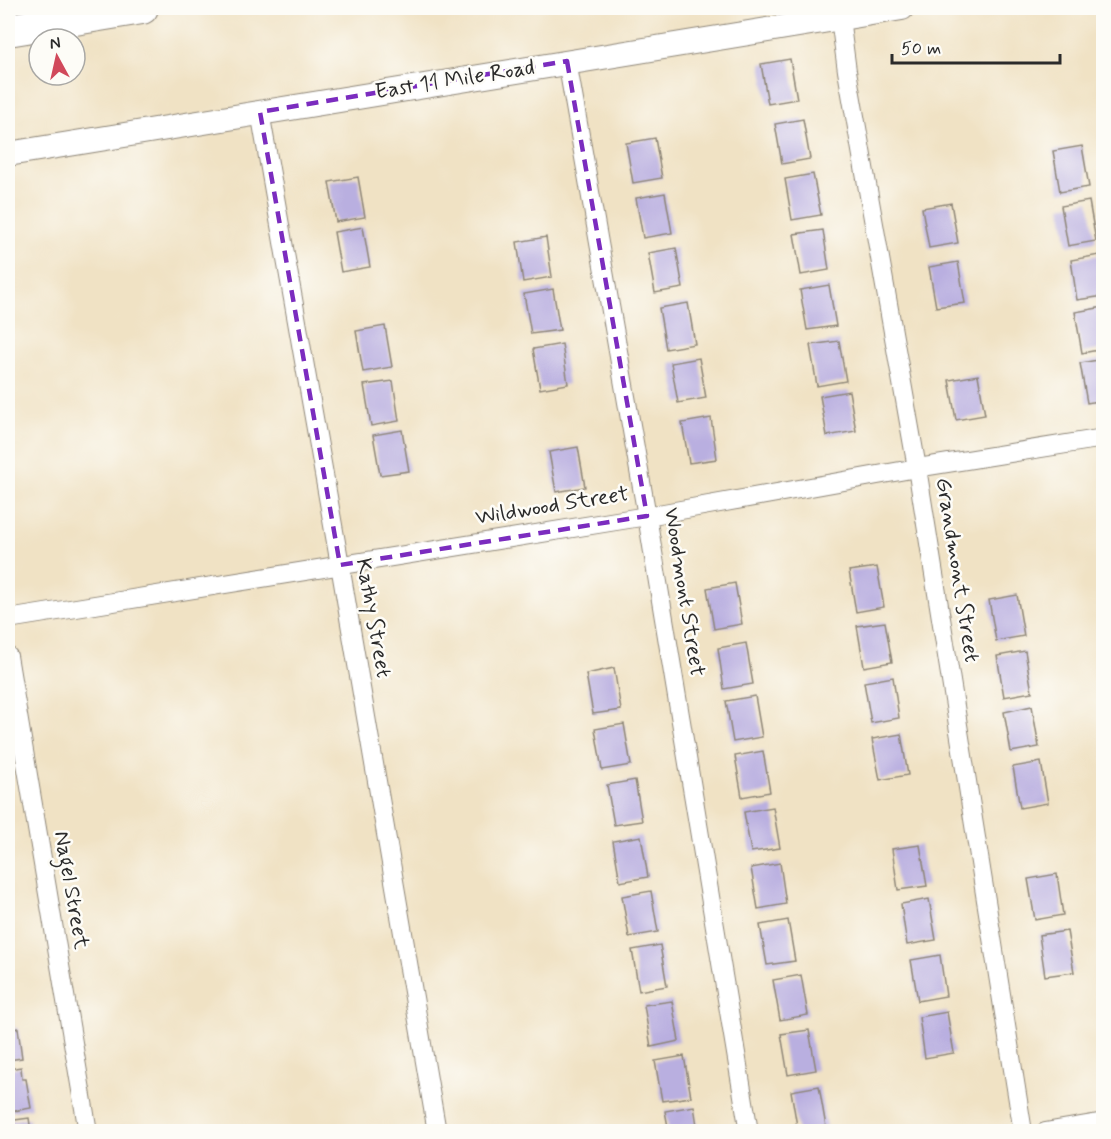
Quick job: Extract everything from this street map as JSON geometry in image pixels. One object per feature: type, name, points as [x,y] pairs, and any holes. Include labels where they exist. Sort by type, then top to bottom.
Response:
[{"type":"highway","points":[[8,30],[142,8]]},
{"type":"main road","name":"East 11 Mile Road","points":[[8,154],[902,8]]},
{"type":"street","name":"Grandmont Street","points":[[840,18],[847,71],[917,468],[1023,1131]]},
{"type":"street","name":"Woodmont Street","points":[[567,61],[749,1131]]},
{"type":"street","name":"Kathy Street","points":[[260,112],[437,1131]]},
{"type":"street","name":"Wildwood Street","points":[[8,619],[646,516],[917,468],[1104,438]]},
{"type":"street","name":"Nagel Street","points":[[8,656],[88,1131]]},
{"type":"street","points":[[1045,1131],[1104,1122]]},
{"type":"highlighted area","points":[[567,61],[647,516],[340,565],[260,112]]},
{"type":"building","points":[[790,59],[797,99],[768,104],[761,64]]},
{"type":"building","points":[[803,119],[810,159],[782,164],[775,124]]},
{"type":"building","points":[[655,138],[662,178],[633,183],[626,143]]},
{"type":"building","points":[[1082,146],[1089,187],[1060,192],[1053,151]]},
{"type":"building","points":[[813,174],[821,215],[792,220],[785,179]]},
{"type":"building","points":[[358,177],[365,217],[336,222],[329,182]]},
{"type":"building","points":[[665,193],[672,233],[643,238],[636,198]]},
{"type":"building","points":[[1089,201],[1096,241],[1068,246],[1061,206]]},
{"type":"building","points":[[951,203],[958,243],[929,248],[922,208]]},
{"type":"building","points":[[363,227],[370,267],[341,272],[334,232]]},
{"type":"building","points":[[823,230],[829,270],[801,275],[794,234]]},
{"type":"building","points":[[546,237],[552,277],[523,282],[517,242]]},
{"type":"building","points":[[676,248],[683,288],[655,293],[648,253]]},
{"type":"building","points":[[1099,255],[1104,279],[1104,296],[1077,300],[1071,260]]},
{"type":"building","points":[[958,262],[965,303],[936,307],[929,267]]},
{"type":"building","points":[[829,285],[836,326],[807,330],[800,290]]},
{"type":"building","points":[[553,289],[560,330],[531,334],[524,294]]},
{"type":"building","points":[[688,303],[695,344],[666,349],[659,308]]},
{"type":"building","points":[[1104,307],[1104,349],[1082,353],[1075,312]]},
{"type":"building","points":[[385,326],[392,367],[363,372],[356,331]]},
{"type":"building","points":[[839,341],[846,381],[817,386],[810,345]]},
{"type":"building","points":[[562,344],[568,384],[540,389],[533,349]]},
{"type":"building","points":[[699,358],[706,398],[678,403],[671,363]]},
{"type":"building","points":[[1104,359],[1104,400],[1087,403],[1080,363]]},
{"type":"building","points":[[978,375],[985,415],[956,420],[949,380]]},
{"type":"building","points":[[393,381],[399,421],[371,426],[364,385]]},
{"type":"building","points":[[849,391],[856,431],[827,436],[820,396]]},
{"type":"building","points":[[711,418],[717,459],[689,463],[682,423]]},
{"type":"building","points":[[402,430],[409,471],[380,475],[373,435]]},
{"type":"building","points":[[578,447],[585,487],[556,492],[549,452]]},
{"type":"building","points":[[877,567],[884,607],[856,612],[849,571]]},
{"type":"building","points":[[735,583],[742,624],[714,629],[707,588]]},
{"type":"building","points":[[1017,595],[1024,636],[996,641],[989,600]]},
{"type":"building","points":[[885,622],[892,662],[864,667],[857,626]]},
{"type":"building","points":[[746,643],[753,684],[724,689],[718,648]]},
{"type":"building","points":[[1025,651],[1032,692],[1004,697],[997,656]]},
{"type":"building","points":[[614,668],[621,710],[593,714],[586,674]]},
{"type":"building","points":[[893,677],[899,718],[871,723],[864,682]]},
{"type":"building","points":[[755,696],[762,737],[733,742],[726,701]]},
{"type":"building","points":[[1032,706],[1039,747],[1011,752],[1004,712]]},
{"type":"building","points":[[624,724],[631,765],[602,770],[595,729]]},
{"type":"building","points":[[901,734],[908,775],[880,780],[872,739]]},
{"type":"building","points":[[763,751],[770,792],[742,797],[735,756]]},
{"type":"building","points":[[1041,762],[1048,803],[1020,808],[1013,767]]},
{"type":"building","points":[[635,780],[642,821],[614,825],[607,785]]},
{"type":"building","points":[[773,807],[780,848],[751,852],[744,812]]},
{"type":"building","points":[[641,836],[648,877],[620,882],[613,841]]},
{"type":"building","points":[[920,845],[927,886],[898,890],[892,849]]},
{"type":"building","points":[[780,863],[786,904],[758,909],[751,868]]},
{"type":"building","points":[[1057,874],[1063,915],[1035,920],[1028,879]]},
{"type":"building","points":[[651,891],[658,932],[629,937],[622,896]]},
{"type":"building","points":[[929,899],[936,940],[907,945],[901,904]]},
{"type":"building","points":[[788,920],[795,961],[767,965],[760,925]]},
{"type":"building","points":[[1067,931],[1074,972],[1045,976],[1039,935]]},
{"type":"building","points":[[660,945],[667,986],[639,991],[632,950]]},
{"type":"building","points":[[940,955],[946,996],[918,1001],[911,960]]},
{"type":"building","points":[[801,975],[808,1015],[780,1020],[773,980]]},
{"type":"building","points":[[672,1001],[679,1041],[651,1047],[644,1005]]},
{"type":"building","points":[[947,1012],[954,1053],[925,1058],[919,1017]]},
{"type":"building","points":[[12,1017],[14,1029],[18,1028],[22,1058],[8,1060],[8,1018]]},
{"type":"building","points":[[809,1030],[816,1070],[788,1075],[781,1034]]},
{"type":"building","points":[[684,1056],[691,1097],[662,1101],[655,1061]]},
{"type":"building","points":[[21,1067],[22,1079],[26,1079],[31,1108],[8,1112],[8,1069]]},
{"type":"building","points":[[819,1086],[826,1127],[798,1132],[791,1091]]},
{"type":"building","points":[[694,1106],[698,1132],[669,1132],[665,1111]]},
{"type":"building","points":[[29,1118],[31,1132],[9,1132],[8,1121]]}]
